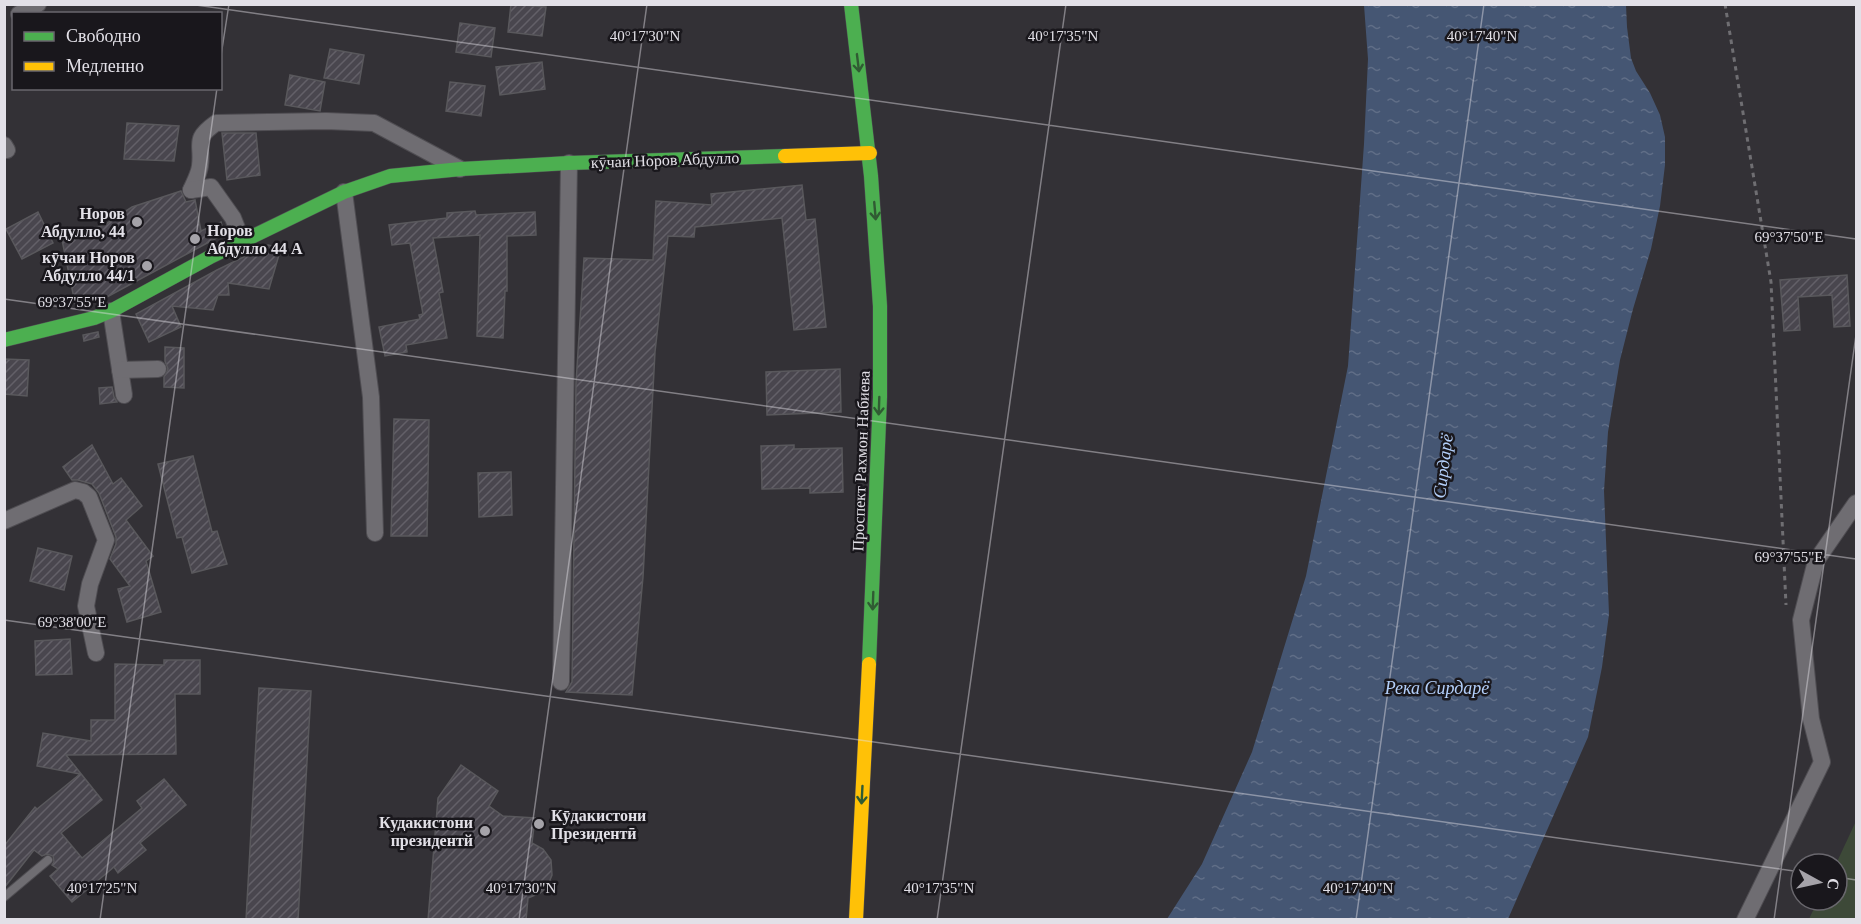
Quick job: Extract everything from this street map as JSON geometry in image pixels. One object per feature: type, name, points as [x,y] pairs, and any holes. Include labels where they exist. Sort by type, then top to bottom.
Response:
[{"type":"main road","name":"Проспект Рахмон Набиева","points":[[851,4],[878,238],[881,349],[872,610],[856,920]]},
{"type":"main road","points":[[864,4],[867,27]]},
{"type":"main road","name":"кӯчаи Норов Абдулло","points":[[4,340],[94,318],[111,311],[242,241],[344,192],[390,176],[569,164],[870,153]]},
{"type":"main road","name":"Проспект Рахмон Набиева","points":[[885,614],[893,346],[892,287]]},
{"type":"street","points":[[24,12],[39,4]]},
{"type":"street","points":[[242,241],[233,218],[211,187],[191,190],[200,167],[200,138],[216,123],[326,120],[374,123],[461,170]]},
{"type":"street","points":[[561,682],[569,164]]},
{"type":"street","points":[[344,192],[370,397],[375,533]]},
{"type":"street","points":[[111,311],[124,395]]},
{"type":"street","points":[[120,370],[158,369]]},
{"type":"street","points":[[4,521],[75,490],[89,497],[106,540],[90,584],[86,606],[96,653]]},
{"type":"street","points":[[1745,920],[1822,762],[1811,719],[1801,620],[1816,561],[1857,503]]},
{"type":"lane","points":[[4,897],[48,860]]},
{"type":"path","points":[[1725,4],[1771,282],[1786,611],[1801,620]]},
{"type":"green space","points":[[1856,821],[1856,919],[1809,919],[1812,912],[1849,912],[1849,852],[1842,852]]},
{"type":"water","name":"Река Сирдарё","points":[[1364,5],[1626,5],[1631,58],[1660,115],[1665,137],[1665,165],[1660,206],[1651,249],[1620,360],[1608,432],[1604,491],[1609,614],[1602,667],[1588,737],[1508,919],[1167,919],[1202,864],[1252,752],[1306,576],[1348,366],[1368,59]]},
{"type":"building","points":[[511,4],[546,7],[542,36],[508,32]]},
{"type":"building","points":[[460,23],[495,28],[491,57],[456,52]]},
{"type":"building","points":[[330,49],[364,55],[359,84],[324,78]]},
{"type":"building","points":[[542,62],[545,89],[500,95],[496,67]]},
{"type":"building","points":[[290,75],[325,82],[320,111],[285,105]]},
{"type":"building","points":[[450,82],[485,86],[481,116],[446,111]]},
{"type":"building","points":[[127,123],[179,126],[174,161],[124,159]]},
{"type":"building","points":[[222,133],[256,133],[260,175],[227,180]]},
{"type":"building","points":[[802,185],[806,220],[815,219],[826,327],[794,330],[782,218],[695,227],[694,237],[668,236],[655,352],[643,577],[632,695],[566,692],[572,682],[576,383],[584,258],[653,260],[656,201],[712,205],[711,194]]},
{"type":"building","points":[[181,191],[186,202],[195,200],[201,231],[221,222],[224,234],[105,298],[76,308],[62,240],[106,224],[132,207]]},
{"type":"building","points":[[475,211],[476,215],[535,212],[536,235],[507,236],[507,291],[505,291],[503,338],[477,336],[480,235],[433,238],[443,292],[439,293],[447,338],[406,345],[407,352],[385,356],[379,327],[420,319],[419,315],[423,314],[410,243],[392,245],[389,225],[447,218],[447,213]]},
{"type":"building","points":[[38,212],[53,243],[22,259],[6,229]]},
{"type":"building","points":[[268,245],[281,248],[269,289],[228,283],[229,295],[218,295],[213,310],[172,306],[181,327],[149,342],[136,314]]},
{"type":"building","points":[[1847,275],[1850,326],[1834,327],[1832,295],[1798,297],[1800,330],[1784,331],[1780,280]]},
{"type":"building","points":[[98,332],[99,337],[84,341],[83,335]]},
{"type":"building","points":[[165,347],[184,348],[184,388],[164,387],[164,377],[168,369],[165,361]]},
{"type":"building","points":[[4,359],[29,360],[27,396],[4,394]]},
{"type":"building","points":[[840,369],[841,412],[767,415],[766,372]]},
{"type":"building","points":[[112,387],[117,402],[100,404],[99,388]]},
{"type":"building","points":[[394,419],[429,420],[427,536],[391,536]]},
{"type":"building","points":[[92,445],[113,484],[121,478],[142,506],[126,520],[153,556],[146,561],[161,612],[127,622],[118,589],[130,586],[110,559],[116,544],[116,537],[99,493],[92,484],[72,480],[63,467]]},
{"type":"building","points":[[794,445],[794,449],[842,448],[843,492],[810,493],[810,488],[762,489],[761,446]]},
{"type":"building","points":[[193,456],[212,532],[217,531],[227,564],[192,573],[182,537],[177,538],[158,464]]},
{"type":"building","points":[[511,472],[512,515],[479,517],[478,473]]},
{"type":"building","points":[[38,548],[72,556],[64,590],[30,581]]},
{"type":"building","points":[[70,639],[72,674],[36,675],[35,641]]},
{"type":"building","points":[[164,660],[200,660],[200,694],[175,694],[176,754],[66,755],[102,800],[61,833],[82,858],[142,808],[137,801],[164,779],[186,805],[140,843],[146,850],[118,873],[114,867],[72,902],[50,876],[58,869],[52,865],[53,856],[47,854],[42,856],[34,850],[4,888],[4,846],[35,807],[37,809],[80,774],[37,766],[43,733],[91,741],[91,720],[115,720],[115,664],[164,665]]},
{"type":"building","points":[[259,688],[311,691],[298,920],[246,920]]},
{"type":"building","name":"Кудакистони президентй","points":[[461,765],[498,791],[489,806],[503,816],[535,818],[532,843],[543,849],[551,860],[552,875],[547,887],[528,898],[526,920],[428,920],[438,798]]},
{"type":"traffic: fast","points":[[851,4],[871,176],[880,306],[880,397],[869,664]]},
{"type":"traffic: fast","points":[[4,340],[94,318],[111,311],[210,257],[344,192],[390,176],[461,169],[569,163],[785,156]]},
{"type":"traffic: slow","points":[[785,156],[870,153]]},
{"type":"traffic: slow","points":[[856,920],[869,664]]},
{"type":"place","name":"Норов Абдулло, 44","points":[[137,222]]},
{"type":"place","name":"Норов Абдулло 44 А","points":[[195,239]]},
{"type":"place","name":"кӯчаи Норов Абдулло 44/1","points":[[147,266]]},
{"type":"place","name":"Кӯдакистони Президентӣ","points":[[539,824]]},
{"type":"place","name":"Кудакистони президентй","points":[[485,831]]},
{"type":"water label","name":"Сирдарё","points":[[1443,466]]}]
